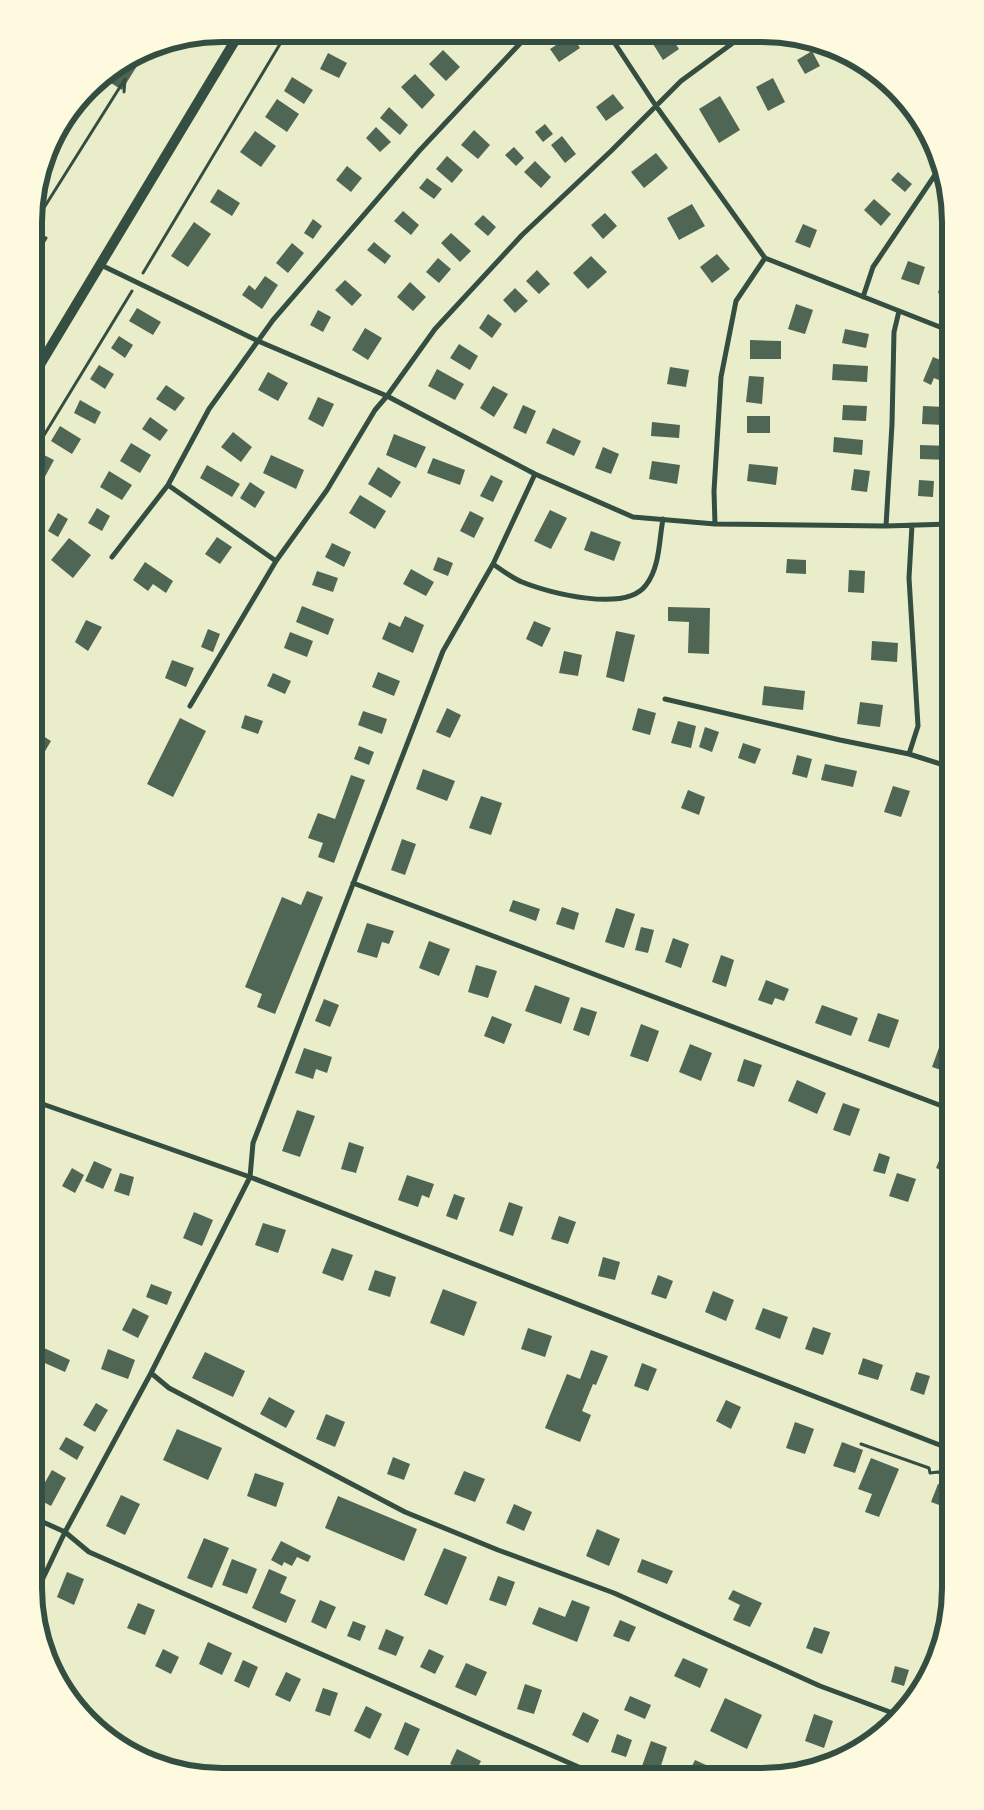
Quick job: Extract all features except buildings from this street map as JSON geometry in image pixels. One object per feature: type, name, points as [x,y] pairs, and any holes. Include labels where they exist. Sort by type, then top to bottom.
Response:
[{"type":"main road","points":[[42,362],[234,42]]},
{"type":"street","points":[[112,557],[168,485],[209,409],[279,313],[420,150],[521,42]]},
{"type":"street","points":[[614,42],[656,106],[765,258],[942,328]]},
{"type":"street","points":[[190,706],[276,561],[327,490],[374,410],[387,396],[435,329],[522,235],[612,151],[681,81],[734,42]]},
{"type":"street","points":[[864,296],[873,267],[935,175]]},
{"type":"street","points":[[715,524],[714,491],[721,377],[736,302],[765,258]]},
{"type":"street","points":[[101,265],[258,341],[387,396],[536,474],[633,517],[715,524],[886,526],[942,524]]},
{"type":"street","points":[[886,526],[892,424],[894,332],[900,311]]},
{"type":"street","points":[[42,1580],[64,1532],[150,1373],[250,1177],[253,1143],[443,652],[493,564],[536,474]]},
{"type":"street","points":[[168,485],[276,561]]},
{"type":"street","points":[[493,564],[521,582],[557,594],[599,600],[619,599],[637,594],[646,587],[658,557],[663,519]]},
{"type":"street","points":[[909,754],[918,726],[909,578],[912,525]]},
{"type":"street","points":[[665,699],[840,740],[909,754],[942,765]]},
{"type":"street","points":[[353,883],[942,1106]]},
{"type":"street","points":[[42,1104],[250,1177],[942,1446]]},
{"type":"street","points":[[150,1373],[170,1388],[405,1512],[498,1550],[614,1593],[820,1686],[891,1712]]},
{"type":"street","points":[[42,1522],[64,1532],[89,1552],[581,1768]]},
{"type":"path","points":[[42,439],[281,42]]},
{"type":"path","points":[[43,209],[125,79],[124,92]]},
{"type":"path","points":[[861,1444],[929,1468],[930,1473],[938,1472],[942,1474]]}]
